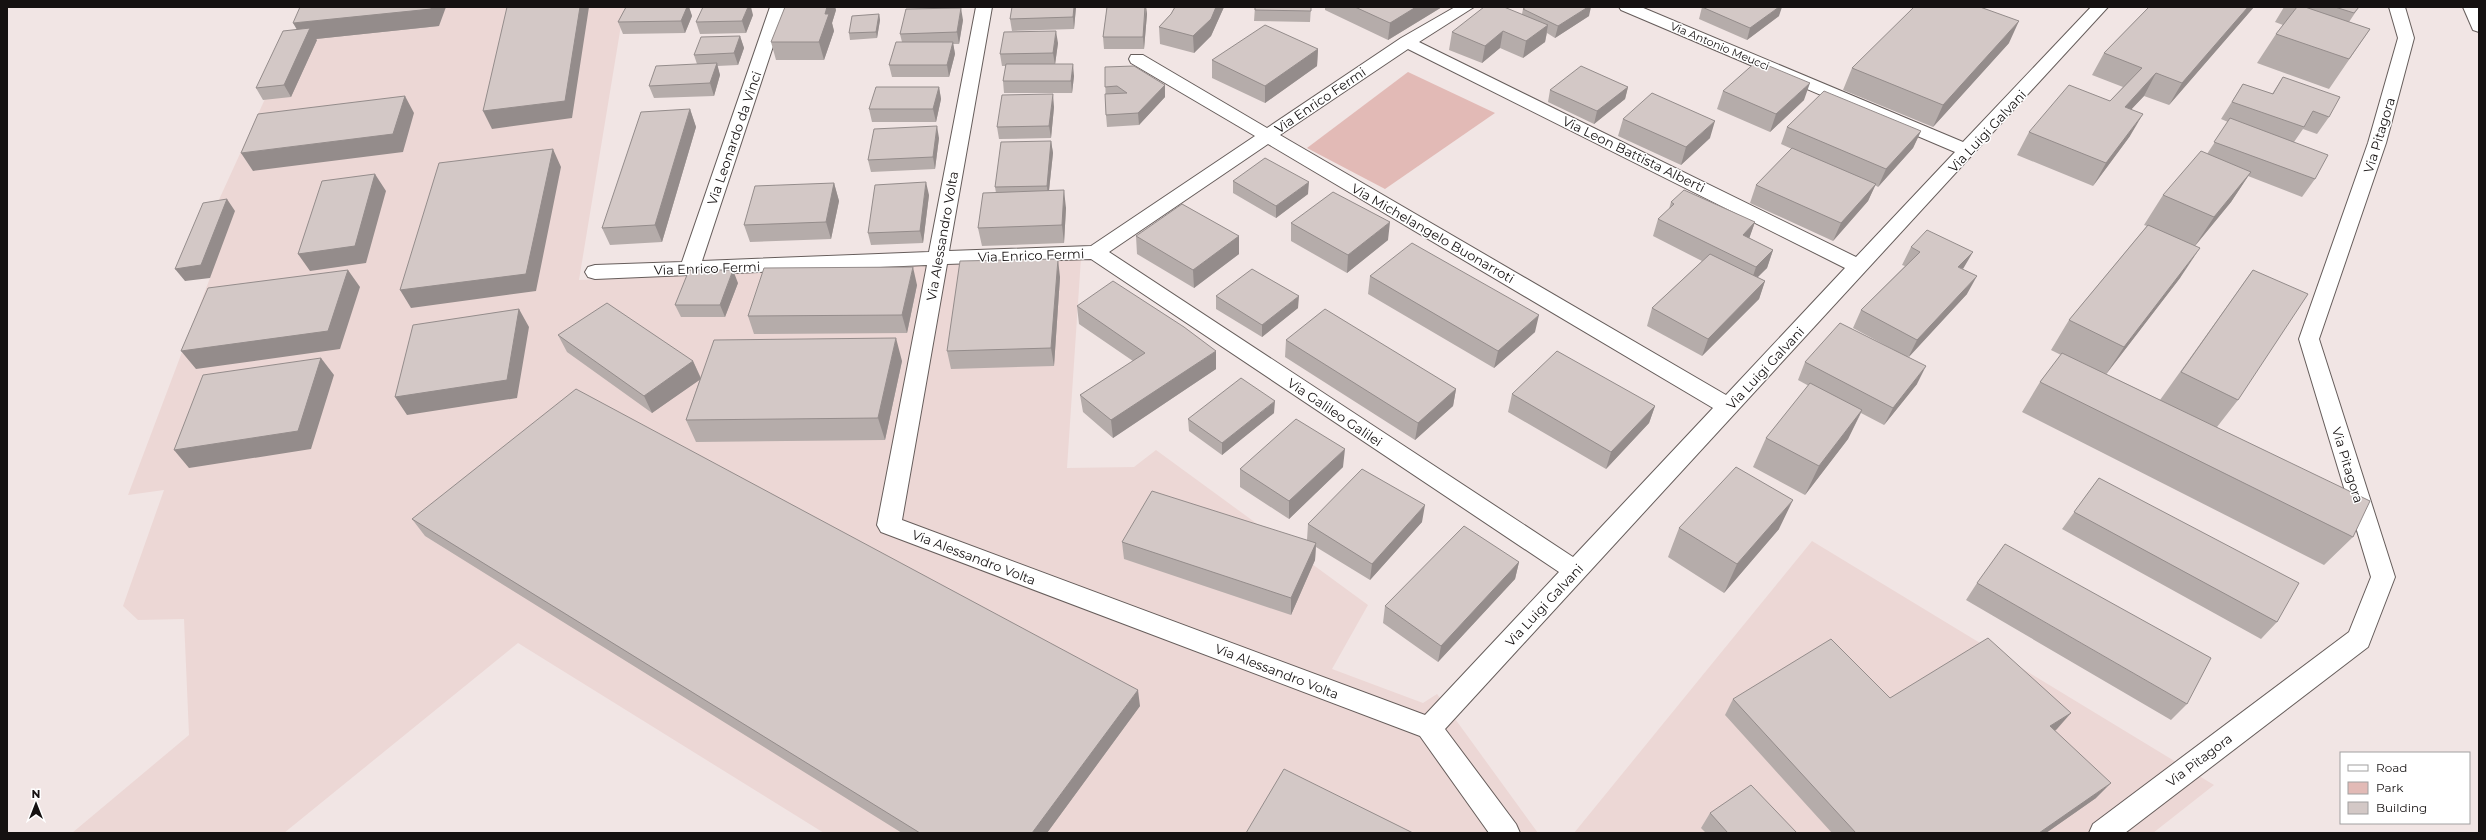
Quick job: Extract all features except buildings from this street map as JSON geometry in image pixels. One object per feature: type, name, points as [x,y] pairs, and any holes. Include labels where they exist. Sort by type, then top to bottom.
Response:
[{"type":"main road","name":"Via Leonardo da Vinci","points":[[689,268],[778,7]]},
{"type":"main road","name":"Via Alessandro Volta","points":[[984,7],[889,525],[1429,728]]},
{"type":"main road","name":"Via Enrico Fermi","points":[[595,272],[1095,252],[1407,42],[1466,7]]},
{"type":"main road","name":"Via Antonio Meucci","points":[[1627,7],[1968,151]]},
{"type":"main road","name":"Via Luigi Galvani","points":[[1429,728],[1968,151],[2100,7]]},
{"type":"main road","name":"Via Pitagora","points":[[2103,833],[2359,639],[2383,577],[2309,338],[2377,144],[2406,38],[2397,7]]},
{"type":"main road","points":[[2471,7],[2479,27]]},
{"type":"main road","name":"Via Leon Battista Alberti","points":[[1407,42],[1860,267]]},
{"type":"main road","name":"Via Michelangelo Buonarroti","points":[[1137,59],[1729,407]]},
{"type":"main road","name":"Via Galileo Galilei","points":[[1095,252],[1576,571]]},
{"type":"main road","points":[[1429,728],[1506,833]]},
{"type":"shaded area","points":[[307,7],[624,7],[579,280],[1081,258],[1067,468],[1134,467],[1156,450],[1368,605],[1332,669],[1423,703],[1437,694],[1538,833],[824,833],[518,643],[284,833],[72,833],[189,735],[184,619],[138,620],[123,606],[164,490],[128,495],[210,278],[212,215]]},
{"type":"shaded area","points":[[1812,541],[2214,785],[2153,833],[1574,833]]},
{"type":"green space","points":[[1408,72],[1495,113],[1385,189],[1307,148]]}]
